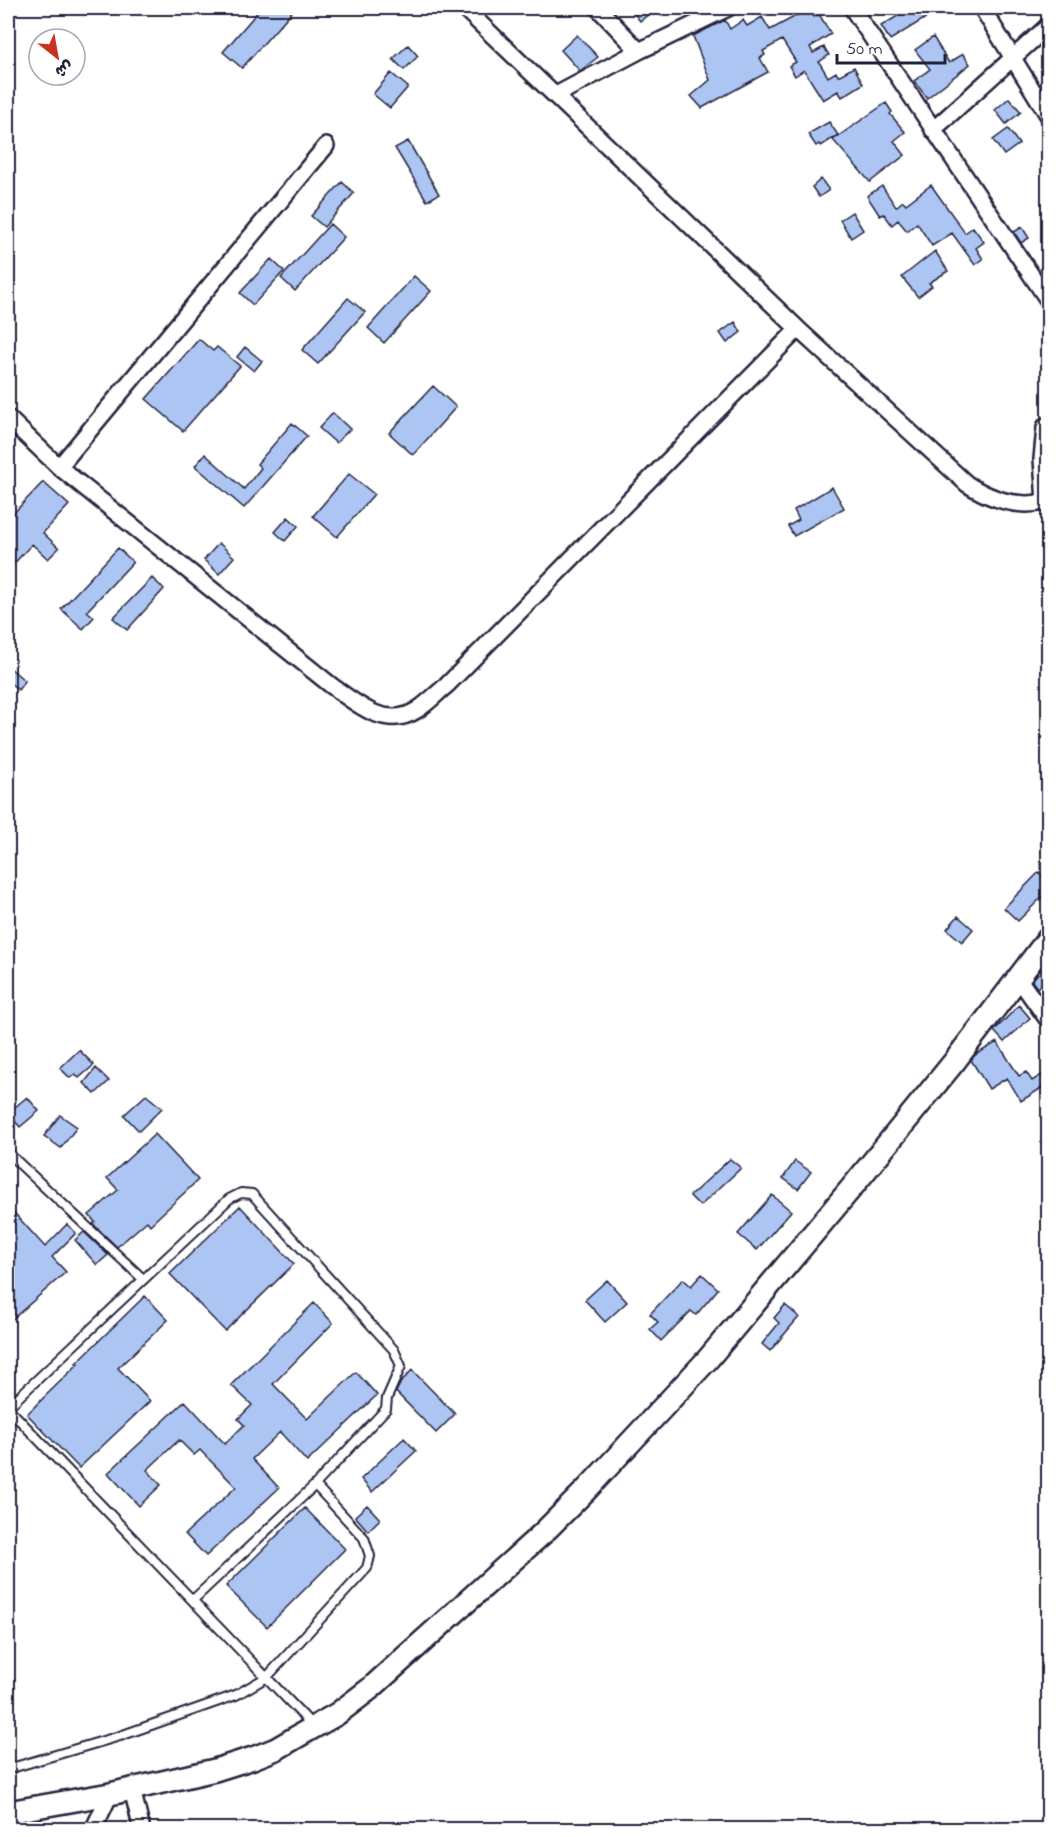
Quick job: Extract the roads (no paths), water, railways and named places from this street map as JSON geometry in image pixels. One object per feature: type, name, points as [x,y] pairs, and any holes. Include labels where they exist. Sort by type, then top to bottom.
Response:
[{"type":"street","points":[[464,8],[798,329],[968,484],[984,495],[1001,501],[1036,505],[1048,502],[1044,459],[1048,428]]},
{"type":"street","points":[[598,8],[639,51]]},
{"type":"street","points":[[556,95],[639,51],[728,8]]},
{"type":"street","points":[[852,8],[1048,300]]},
{"type":"street","points":[[982,8],[1048,115]]},
{"type":"street","points":[[933,130],[1048,26]]},
{"type":"street","points":[[58,467],[326,146]]},
{"type":"street","points":[[8,418],[58,467],[332,686],[369,712],[396,718],[416,711],[447,686],[798,329]]},
{"type":"street","points":[[8,1812],[110,1794],[215,1770],[253,1758],[276,1749],[337,1714],[371,1688],[543,1533],[648,1425],[708,1359],[807,1243],[954,1062],[1048,939]]},
{"type":"street","points":[[1017,978],[1048,1020]]},
{"type":"street","points":[[132,1789],[142,1830]]},
{"type":"street","points":[[93,1830],[110,1794]]},
{"type":"lane","points":[[8,1154],[143,1279]]},
{"type":"lane","points":[[193,1600],[315,1485],[386,1409],[387,1398],[401,1366],[394,1350],[252,1194],[241,1192],[228,1198],[8,1408],[314,1727]]},
{"type":"lane","points":[[8,1769],[120,1736],[197,1710],[236,1695],[267,1677],[367,1568],[370,1556],[364,1538],[315,1485]]}]
